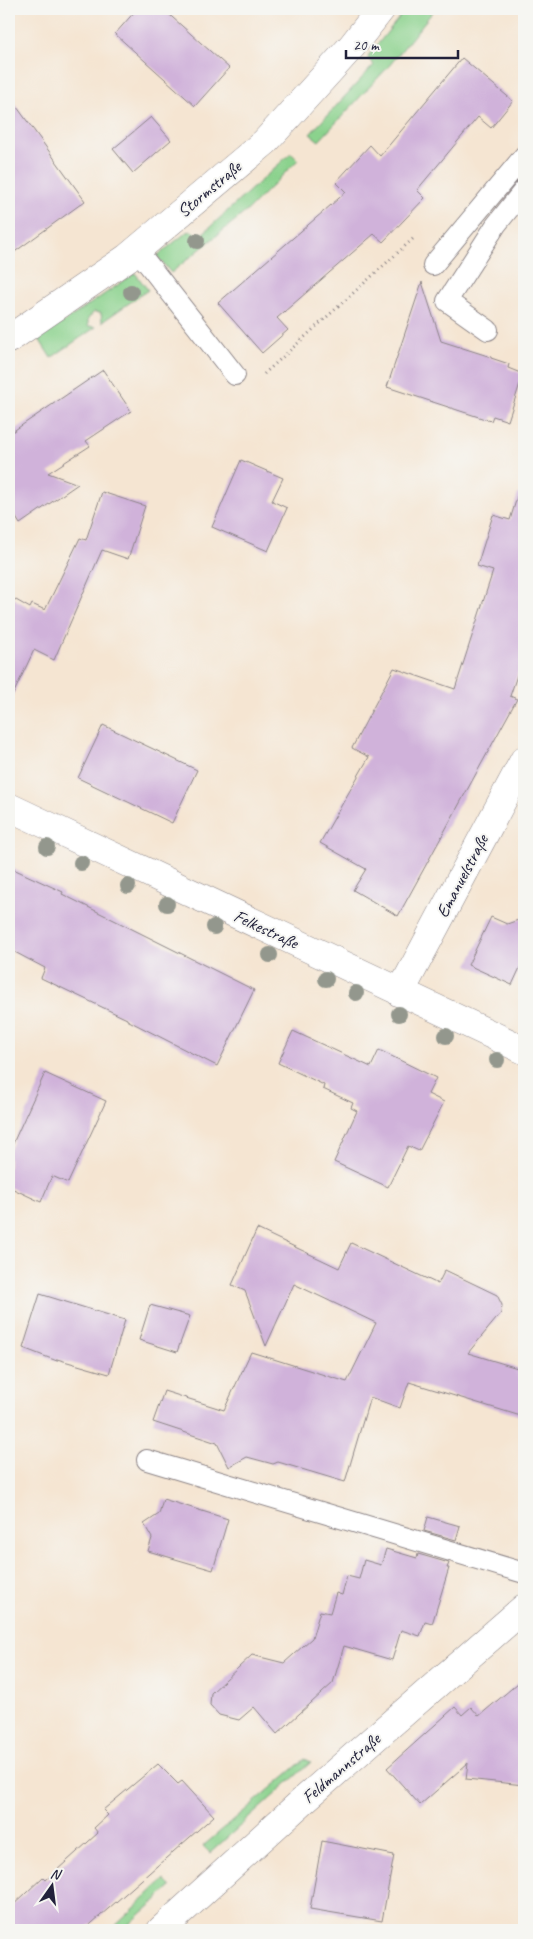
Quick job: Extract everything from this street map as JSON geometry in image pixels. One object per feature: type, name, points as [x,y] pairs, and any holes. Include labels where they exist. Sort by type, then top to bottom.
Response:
[{"type":"street","name":"Stormstraße","points":[[9,339],[137,250],[265,142],[352,46],[381,9]]},
{"type":"street","name":"Emanuelstraße","points":[[400,993],[524,760]]},
{"type":"street","name":"Felkestraße","points":[[9,807],[524,1050]]},
{"type":"street","name":"Feldmannstraße","points":[[161,1930],[305,1799],[524,1608]]},
{"type":"lane","points":[[438,259],[524,156]]},
{"type":"lane","points":[[488,330],[447,301],[496,225],[524,190]]},
{"type":"lane","points":[[137,250],[235,375]]},
{"type":"lane","points":[[147,1460],[524,1573]]},
{"type":"path","points":[[257,369],[262,375],[422,230],[438,259]]},
{"type":"green space","points":[[406,9],[435,9],[389,66],[319,141],[310,134],[374,65],[368,59],[369,55]]},
{"type":"green space","points":[[291,153],[298,160],[248,210],[171,273],[157,256],[187,232],[192,231],[199,237]]},
{"type":"green space","points":[[135,273],[148,290],[102,322],[101,313],[94,312],[88,319],[88,326],[96,327],[51,358],[39,339]]},
{"type":"green space","points":[[305,1759],[311,1762],[210,1853],[203,1846]]},
{"type":"green space","points":[[164,1880],[171,1887],[123,1930],[111,1930]]},
{"type":"building","points":[[137,9],[163,9],[229,68],[195,106],[115,34]]},
{"type":"building","points":[[462,58],[513,101],[491,128],[478,117],[417,190],[425,198],[383,242],[374,234],[277,318],[288,330],[262,353],[218,303],[346,192],[336,182],[370,145],[380,156]]},
{"type":"building","points":[[9,96],[85,201],[9,256]]},
{"type":"building","points":[[151,117],[171,140],[133,173],[113,149]]},
{"type":"building","points":[[422,282],[441,341],[509,364],[508,368],[523,374],[508,421],[493,416],[491,421],[387,387]]},
{"type":"building","points":[[103,370],[131,411],[86,441],[90,446],[48,473],[78,484],[20,524],[9,506],[9,434]]},
{"type":"building","points":[[241,460],[283,478],[272,501],[287,508],[268,551],[212,527]]},
{"type":"building","points":[[102,492],[145,506],[128,559],[102,550],[54,660],[34,650],[9,703],[9,596],[30,608],[32,604],[45,610],[80,538],[86,540]]},
{"type":"building","points":[[518,494],[524,495],[524,655],[510,696],[517,699],[398,916],[353,890],[366,869],[320,843],[369,757],[352,748],[394,668],[455,689],[493,571],[477,566],[493,515],[510,520]]},
{"type":"building","points":[[103,725],[197,770],[172,823],[78,778]]},
{"type":"building","points":[[9,867],[63,892],[62,894],[254,990],[217,1066],[127,1019],[41,978],[45,968],[9,949]]},
{"type":"building","points":[[491,917],[507,924],[524,918],[524,959],[512,985],[468,965]]},
{"type":"building","points":[[293,1031],[371,1067],[379,1050],[436,1078],[428,1094],[444,1102],[419,1151],[408,1146],[388,1187],[334,1162],[357,1111],[351,1108],[353,1103],[323,1089],[324,1085],[278,1063]]},
{"type":"building","points":[[45,1073],[106,1101],[68,1183],[52,1176],[41,1202],[9,1187],[9,1152]]},
{"type":"building","points":[[257,1229],[339,1268],[351,1243],[438,1284],[445,1270],[497,1295],[502,1305],[501,1313],[468,1353],[524,1370],[524,1417],[409,1382],[400,1408],[370,1397],[345,1482],[278,1462],[273,1464],[247,1457],[229,1467],[217,1443],[153,1422],[164,1391],[224,1410],[251,1352],[347,1382],[376,1323],[294,1284],[266,1346],[245,1291],[232,1285]]},
{"type":"building","points":[[40,1294],[125,1320],[109,1374],[57,1359],[57,1361],[23,1348]]},
{"type":"building","points":[[150,1305],[190,1316],[177,1352],[139,1340]]},
{"type":"building","points":[[163,1499],[228,1519],[213,1570],[148,1551],[152,1538],[144,1524],[159,1514]]},
{"type":"building","points":[[428,1517],[460,1526],[456,1540],[424,1531]]},
{"type":"building","points":[[386,1549],[417,1558],[418,1554],[449,1563],[432,1624],[425,1622],[420,1636],[401,1630],[392,1660],[344,1646],[333,1683],[277,1734],[254,1707],[239,1720],[219,1715],[210,1705],[211,1693],[252,1655],[284,1663],[312,1638],[320,1611],[330,1613],[336,1593],[342,1595],[347,1576],[359,1579],[364,1560],[381,1565]]},
{"type":"building","points":[[524,1678],[524,1785],[466,1779],[468,1763],[420,1805],[387,1768],[455,1707],[462,1715],[471,1707],[479,1716]]},
{"type":"building","points":[[158,1764],[178,1784],[182,1781],[214,1816],[84,1930],[9,1930],[9,1909],[43,1877],[46,1880],[98,1833],[94,1828],[108,1815],[103,1810]]},
{"type":"building","points":[[322,1841],[394,1855],[382,1921],[310,1909]]}]
